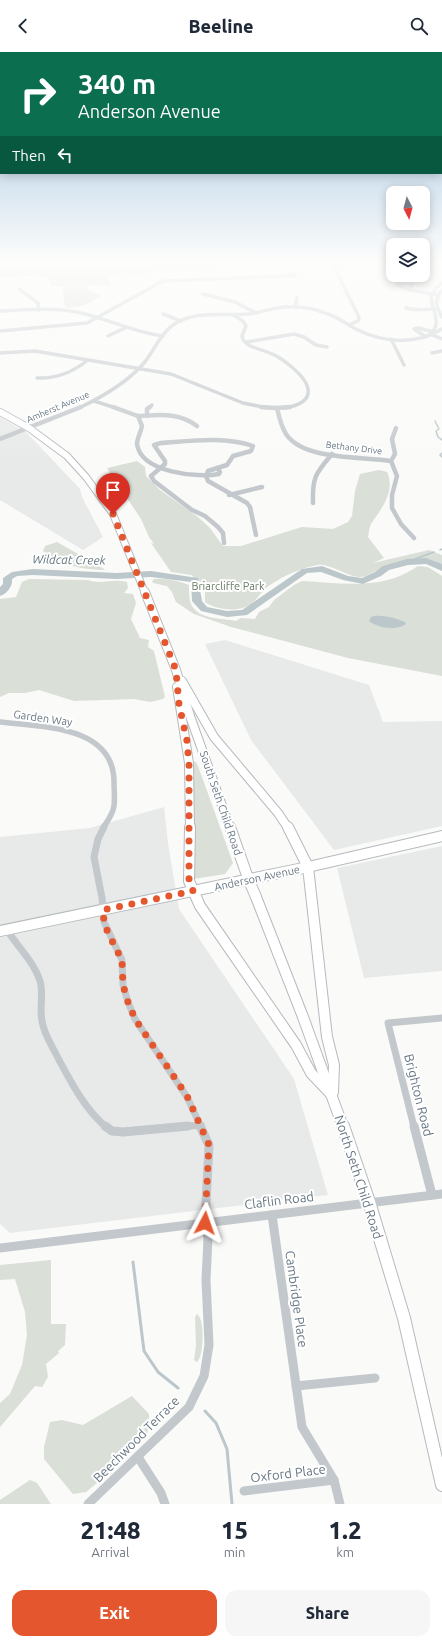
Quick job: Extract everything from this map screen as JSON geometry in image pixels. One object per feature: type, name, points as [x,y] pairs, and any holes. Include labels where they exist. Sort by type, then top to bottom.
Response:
[{"type":"main road","name":"South Seth Child Road","points":[[0,412],[29,428],[67,456],[86,477],[113,514],[176,670],[190,716],[248,878]]},
{"type":"main road","points":[[176,670],[214,737],[278,813],[290,831],[308,868],[327,1037],[334,1066],[332,1095]]},
{"type":"main road","points":[[176,670],[179,704],[187,741],[189,765],[189,881],[200,906],[296,1045],[311,1073],[332,1095]]},
{"type":"main road","name":"Anderson Avenue","points":[[3,931],[308,868],[442,836]]},
{"type":"main road","name":"North Seth Child Road","points":[[248,878],[303,1017],[369,1202],[404,1318],[442,1485]]},
{"type":"street","points":[[0,331],[28,329]]},
{"type":"street","points":[[108,336],[123,329]]},
{"type":"street","points":[[128,329],[146,334],[163,336]]},
{"type":"street","name":"Amherst Avenue","points":[[0,439],[66,414],[94,401],[117,386],[139,368],[170,329]]},
{"type":"street","points":[[0,353],[35,351],[171,374],[190,379],[232,400],[244,403],[277,408],[291,406],[306,400],[309,397],[308,388],[299,373],[286,362],[263,349],[246,343],[242,339],[242,334],[245,329]]},
{"type":"street","name":"Amherst Avenue","points":[[357,329],[370,335],[393,339],[415,339],[430,334]]},
{"type":"street","points":[[430,334],[437,329]]},
{"type":"street","points":[[430,334],[442,329]]},
{"type":"street","points":[[246,343],[294,334],[300,335],[316,345],[327,347]]},
{"type":"street","points":[[430,334],[442,339]]},
{"type":"street","points":[[393,339],[404,365]]},
{"type":"street","points":[[432,353],[442,351]]},
{"type":"street","points":[[37,378],[59,376],[77,368],[88,360]]},
{"type":"street","points":[[94,401],[138,416],[177,415],[190,420],[197,426]]},
{"type":"street","points":[[146,416],[147,409],[152,405]]},
{"type":"street","name":"Bethany Drive","points":[[277,408],[287,437],[295,443],[308,449],[332,454],[392,461],[397,471],[391,500],[394,512],[400,525],[414,538]]},
{"type":"street","points":[[138,416],[142,426],[137,440],[141,454],[160,468],[180,473],[206,476]]},
{"type":"street","points":[[392,461],[395,454],[392,439],[396,428]]},
{"type":"street","points":[[206,476],[207,472],[227,465],[233,456],[251,451],[253,446],[244,443],[208,441],[161,443],[154,446],[165,461],[165,464],[151,476],[154,481],[192,510],[205,516],[218,527],[223,533],[224,542]]},
{"type":"street","points":[[313,503],[312,485],[314,476],[332,454]]},
{"type":"street","points":[[206,476],[208,481],[229,495],[242,500],[250,507],[256,535]]},
{"type":"street","points":[[229,495],[262,487]]},
{"type":"street","name":"Garden Way","points":[[0,722],[66,730],[85,736],[102,749],[110,759],[114,777],[114,807],[98,840],[94,857],[102,898],[104,922],[122,960],[123,985],[135,1019],[187,1096],[201,1125]]},
{"type":"street","points":[[3,931],[37,975],[42,990],[40,1010],[42,1023],[49,1041],[76,1093],[87,1109],[112,1131],[137,1132],[188,1125],[201,1125]]},
{"type":"street","name":"Brighton Road","points":[[432,1195],[388,1023],[442,1018]]},
{"type":"street","name":"Beechwood Terrace","points":[[88,1504],[173,1424],[196,1395],[204,1376],[209,1345],[206,1280],[208,1238],[205,1223],[209,1145],[201,1125]]},
{"type":"street","name":"Claflin Road","points":[[0,1248],[442,1194]]},
{"type":"street","name":"Cambridge Place","points":[[272,1214],[302,1427],[334,1480]]},
{"type":"street","points":[[296,1386],[374,1378]]},
{"type":"street","points":[[138,1457],[161,1493],[165,1504]]},
{"type":"street","name":"Oxford Place","points":[[244,1491],[334,1480],[340,1504]]},
{"type":"shaded area","points":[[0,417],[27,433],[80,489],[82,497],[103,537],[83,550],[0,500]]},
{"type":"shaded area","points":[[371,617],[393,618],[405,622],[406,624],[392,628],[382,627],[369,621]]},
{"type":"shaded area","points":[[225,640],[369,685],[383,722],[442,721],[442,826],[334,850],[251,740],[205,644]]},
{"type":"shaded area","points":[[164,807],[168,843],[179,909],[294,1079],[328,1195],[10,1233],[0,1224],[0,837],[90,828]]},
{"type":"shaded area","points":[[442,846],[442,971],[364,978],[337,868]]},
{"type":"green space","name":"Briarcliffe Park","points":[[137,461],[145,467],[146,476],[160,490],[198,517],[210,528],[223,546],[241,546],[302,527],[333,529],[348,522],[352,516],[355,491],[360,474],[379,470],[387,472],[390,486],[389,493],[383,506],[371,524],[368,537],[384,558],[373,563],[429,550],[442,555],[442,565],[426,559],[410,559],[401,561],[361,577],[350,575],[328,566],[312,566],[287,575],[276,581],[246,607],[240,609],[221,609],[215,607],[205,602],[205,585],[191,575],[171,572],[151,543],[154,544],[149,537],[141,519],[107,468]]},
{"type":"green space","points":[[57,542],[105,570],[72,566],[57,560],[43,551],[45,546]]},
{"type":"green space","points":[[418,566],[428,567],[442,576],[442,676],[348,658],[231,627],[194,614],[176,602],[172,592],[167,586],[153,583],[152,581],[154,579],[167,579],[189,585],[189,597],[191,604],[199,613],[205,616],[236,621],[241,618],[255,619],[259,612],[269,607],[274,600],[302,581],[362,584],[391,579],[405,574]]},
{"type":"green space","points":[[29,579],[127,582],[128,588],[124,593],[133,594],[136,603],[131,619],[140,638],[149,640],[148,647],[154,651],[165,697],[163,699],[150,702],[134,699],[74,701],[39,690],[25,693],[9,693],[0,697],[0,599],[16,597],[22,582]]},
{"type":"green space","points":[[193,762],[196,762],[198,766],[233,863],[225,874],[194,879]]},
{"type":"green space","points":[[51,1260],[51,1324],[66,1324],[65,1345],[58,1351],[59,1353],[46,1364],[48,1377],[42,1387],[35,1386],[0,1427],[0,1403],[10,1394],[22,1365],[27,1335],[25,1312],[15,1279],[0,1280],[0,1265]]},
{"type":"green space","points":[[197,1314],[200,1317],[203,1338],[201,1353],[197,1362],[194,1360],[196,1346],[195,1317]]},
{"type":"green space","points":[[132,1396],[149,1414],[147,1434],[130,1452],[112,1466],[104,1477],[86,1492],[73,1494],[44,1459],[44,1447],[50,1422],[62,1420],[83,1425]]},
{"type":"green space","points":[[30,1480],[37,1483],[51,1504],[0,1504],[0,1500]]},
{"type":"waterway","points":[[435,421],[439,429],[436,431],[438,437],[442,440]]},
{"type":"waterway","points":[[442,453],[440,455],[442,457]]},
{"type":"waterway","points":[[407,562],[434,552]]},
{"type":"waterway","name":"Wildcat Creek","points":[[0,593],[8,584],[7,578],[15,574],[33,572],[116,576],[151,574],[195,580],[197,601],[204,609],[227,614],[244,613],[305,571],[322,569],[346,578],[363,581],[378,574],[386,568],[407,562],[426,561],[436,564],[442,568]]},
{"type":"waterway","points":[[133,1262],[144,1351],[158,1372],[178,1388]]},
{"type":"waterway","points":[[205,1411],[216,1423],[227,1449],[232,1504]]},
{"type":"route","points":[[113,514],[176,670],[179,704],[187,741],[189,765],[189,881],[193,891],[103,910],[104,922],[122,960],[124,969],[123,985],[135,1019],[187,1096],[209,1145],[205,1223]]}]
